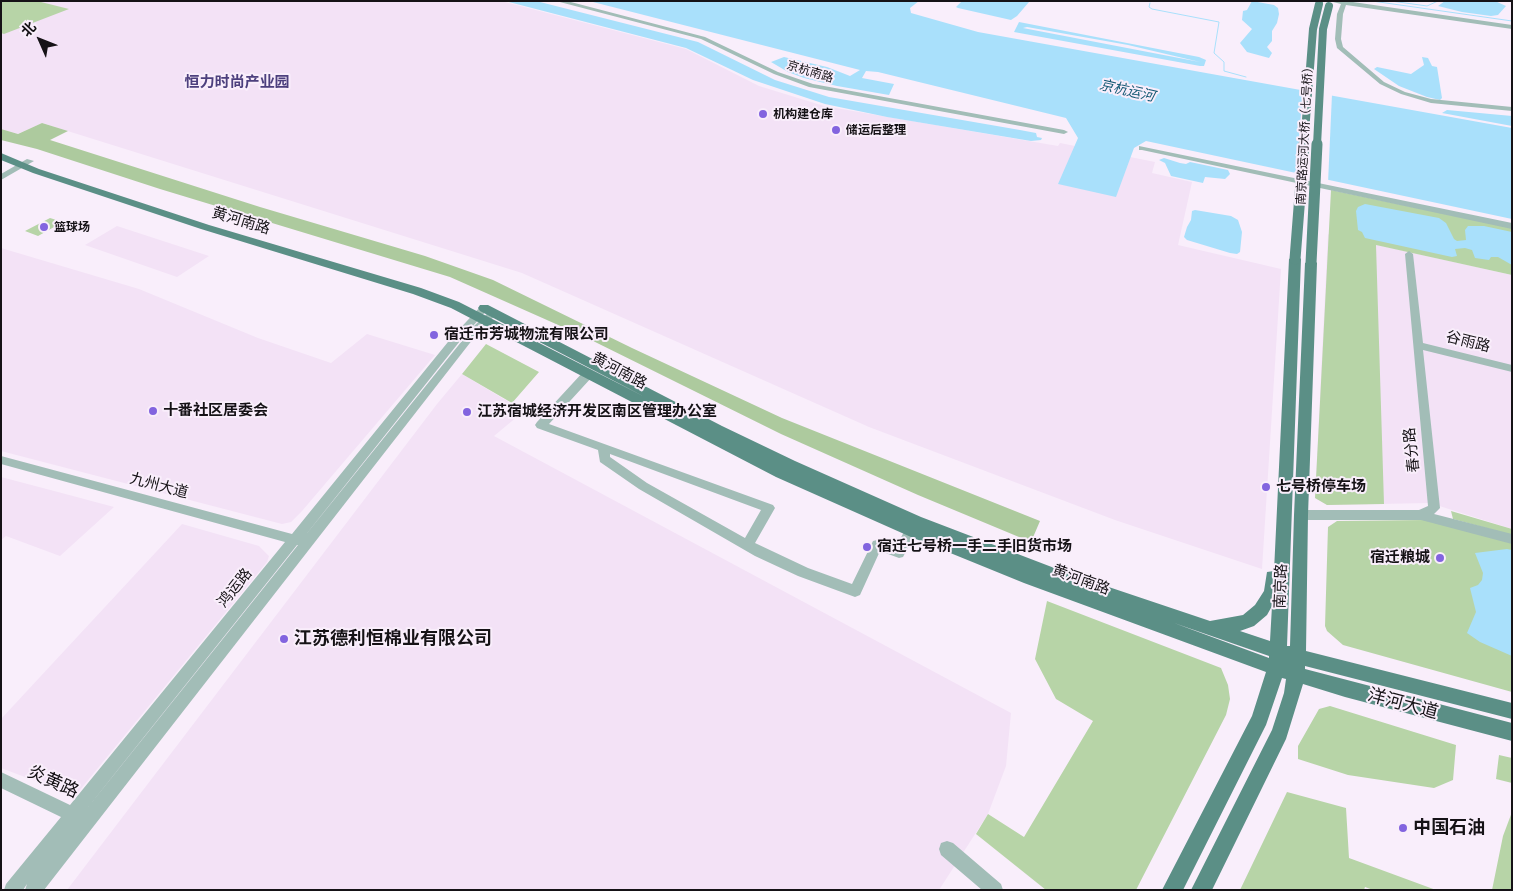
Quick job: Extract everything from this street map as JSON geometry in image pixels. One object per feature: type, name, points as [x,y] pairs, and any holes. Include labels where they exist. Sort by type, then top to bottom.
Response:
[{"type":"main road","name":"南京路运河大桥（七号桥）","points":[[1303,261],[1324,2]]},
{"type":"main road","name":"南京路运河大桥（七号桥）","points":[[1303,261],[1313,29],[1324,2]]},
{"type":"main road","name":"黄河南路","points":[[1,151],[27,163],[36,171],[205,227],[417,291],[485,314],[790,465],[916,521],[1066,580],[1278,651],[1297,665]]},
{"type":"main road","name":"黄河南路","points":[[1,156],[27,163]]},
{"type":"main road","name":"南京路","points":[[1172,890],[1260,719],[1276,668],[1284,496],[1303,261]]},
{"type":"main road","name":"南京路","points":[[1201,890],[1280,733],[1293,693],[1297,665],[1301,515],[1303,261]]},
{"type":"main road","name":"黄河南路","points":[[485,314],[588,374],[781,473],[911,530],[1075,595],[1276,668],[1297,665]]},
{"type":"main road","points":[[1206,627],[1232,626],[1248,621],[1267,603],[1272,592],[1280,503],[1284,496]]},
{"type":"main road","name":"洋河大道","points":[[1297,665],[1512,711]]},
{"type":"main road","name":"洋河大道","points":[[1297,665],[1512,732]]},
{"type":"street","name":"京杭南路","points":[[559,1],[703,38],[776,73],[811,86],[1064,132]]},
{"type":"street","points":[[1324,2],[1344,3],[1512,27]]},
{"type":"street","points":[[1344,3],[1340,14],[1338,39],[1340,48],[1382,83],[1403,93],[1431,101],[1512,109]]},
{"type":"street","points":[[1142,148],[1512,226]]},
{"type":"street","points":[[1,178],[27,163]]},
{"type":"street","name":"春分路","points":[[1409,254],[1434,508]]},
{"type":"street","name":"鸿运路","points":[[12,890],[301,541],[485,314]]},
{"type":"street","name":"谷雨路","points":[[1418,345],[1512,368]]},
{"type":"street","points":[[588,374],[541,425],[769,508],[747,545]]},
{"type":"street","points":[[604,448],[604,459],[643,486],[747,545],[803,572],[854,591],[877,545],[899,553],[911,530]]},
{"type":"street","name":"九州大道","points":[[1,460],[301,541]]},
{"type":"street","points":[[1421,515],[1434,508],[1456,524]]},
{"type":"street","points":[[1301,515],[1421,515],[1512,539]]},
{"type":"street","name":"鸿运路","points":[[32,890],[301,541]]},
{"type":"street","name":"炎黄路","points":[[1,780],[73,814],[90,817]]},
{"type":"street","points":[[947,849],[995,890]]},
{"type":"shaded area","points":[[1,1],[501,1],[686,49],[759,86],[824,106],[1058,146],[1060,143],[1155,162],[1152,173],[1192,182],[1178,245],[1281,269],[1262,569],[1115,520],[869,427],[522,273],[42,123],[18,134],[1,129]]},
{"type":"shaded area","points":[[117,226],[209,256],[177,277],[85,245]]},
{"type":"shaded area","points":[[1328,234],[1512,275],[1512,529],[1430,503],[1327,505],[1315,498]]},
{"type":"shaded area","points":[[1,248],[139,289],[258,338],[331,363],[367,334],[435,355],[302,511],[291,522],[282,524],[1,451]]},
{"type":"shaded area","name":"江苏德利恒棉业有限公司","points":[[462,374],[524,411],[494,436],[1011,713],[1006,766],[988,814],[939,890],[67,890],[437,404]]},
{"type":"shaded area","points":[[1,477],[114,507],[60,556],[6,536],[1,540]]},
{"type":"shaded area","points":[[182,524],[259,546],[269,556],[267,562],[75,796],[1,768],[1,719]]},
{"type":"green space","points":[[1,1],[37,1],[69,9],[4,34],[1,33]]},
{"type":"green space","points":[[42,123],[68,131],[50,140],[260,207],[425,256],[493,280],[782,418],[1040,521],[1031,542],[918,495],[781,434],[583,336],[450,277],[160,189],[37,149],[1,140],[1,129],[18,134]]},
{"type":"green space","points":[[1331,190],[1512,228],[1512,275],[1376,245],[1384,504],[1327,505],[1315,498]]},
{"type":"green space","name":"篮球场","points":[[50,218],[63,222],[38,236],[25,231]]},
{"type":"green space","points":[[486,344],[539,372],[512,403],[462,374]]},
{"type":"green space","points":[[1451,511],[1512,529],[1512,535],[1453,519]]},
{"type":"green space","points":[[1424,520],[1512,543],[1512,692],[1343,645],[1327,631],[1325,626],[1328,527],[1337,521]]},
{"type":"green space","points":[[1047,601],[1221,668],[1228,685],[1230,699],[1226,715],[1136,890],[1046,890],[976,834],[988,814],[1024,837],[1093,721],[1056,699],[1035,659]]},
{"type":"green space","points":[[1330,706],[1456,745],[1453,780],[1434,788],[1348,775],[1298,759],[1298,746],[1319,709]]},
{"type":"green space","points":[[1499,755],[1512,758],[1512,783],[1496,779]]},
{"type":"green space","points":[[1287,792],[1346,808],[1349,858],[1436,890],[1373,890],[1365,887],[1364,890],[1240,890]]},
{"type":"green space","points":[[1512,812],[1512,890],[1492,890],[1503,836]]},
{"type":"water","points":[[505,1],[536,1],[698,42],[775,80],[829,97],[1036,133],[1037,137],[1042,138],[1041,140],[1031,141],[887,117],[825,104],[753,80],[686,48]]},
{"type":"water","name":"京杭运河","points":[[589,1],[919,1],[910,8],[911,13],[978,32],[1512,128],[1512,219],[1146,141],[1134,148],[1116,197],[1058,184],[1078,138],[1066,118],[878,72],[866,71],[862,78],[894,84],[889,95],[804,78],[788,72],[771,62],[784,57],[827,67],[850,76],[860,70]]},
{"type":"water","points":[[962,1],[1029,2],[1011,20],[956,7]]},
{"type":"water","points":[[1252,1],[1274,5],[1278,8],[1279,14],[1277,23],[1272,31],[1272,41],[1267,47],[1272,53],[1269,58],[1247,52],[1240,43],[1252,29],[1242,20],[1243,11],[1247,10]]},
{"type":"water","points":[[1445,1],[1495,1],[1506,6],[1498,15],[1491,16],[1438,6]]},
{"type":"water","points":[[1019,22],[1199,57],[1206,60],[1204,66],[1200,66],[1014,32]],"holes":[[[1027,27],[1128,45],[1200,62],[1023,28]]]},
{"type":"water","points":[[1422,57],[1428,58],[1432,66],[1437,67],[1442,98],[1440,100],[1399,86],[1374,69],[1377,67],[1411,74],[1424,65]]},
{"type":"water","points":[[1447,110],[1512,116],[1512,126],[1442,113]]},
{"type":"water","points":[[1164,158],[1180,163],[1186,164],[1190,162],[1228,170],[1230,174],[1225,179],[1205,177],[1203,183],[1171,176],[1165,163],[1159,160]]},
{"type":"water","points":[[1365,204],[1439,218],[1446,223],[1454,239],[1457,241],[1466,240],[1465,230],[1468,226],[1484,226],[1512,232],[1512,265],[1498,257],[1491,257],[1489,260],[1475,258],[1472,250],[1465,248],[1455,249],[1457,256],[1452,257],[1365,238],[1362,232],[1358,230],[1356,211],[1358,207]]},
{"type":"water","points":[[1192,211],[1231,216],[1238,220],[1242,232],[1240,252],[1237,254],[1230,253],[1187,240],[1184,237],[1191,220]]},
{"type":"water","points":[[1512,550],[1512,656],[1480,642],[1467,633],[1476,612],[1470,588],[1478,585],[1482,580],[1483,573],[1475,553]]},
{"type":"pier","points":[[1303,89],[1332,94],[1328,183],[1296,176]]},
{"type":"waterway","points":[[1372,1],[1512,21]]},
{"type":"waterway","points":[[1391,1],[1427,6],[1438,1]]},
{"type":"waterway","points":[[1150,3],[1149,7],[1152,9],[1219,22],[1214,53],[1224,62],[1224,71],[1246,77]]},
{"type":"place","name":"机构建仓库","points":[[763,114]]},
{"type":"place","name":"储运后整理","points":[[836,130]]},
{"type":"place","name":"篮球场","points":[[44,227]]},
{"type":"place","name":"宿迁市芳城物流有限公司","points":[[434,335]]},
{"type":"place","name":"十番社区居委会","points":[[153,411]]},
{"type":"place","name":"江苏宿城经济开发区南区管理办公室","points":[[467,412]]},
{"type":"place","name":"七号桥停车场","points":[[1266,487]]},
{"type":"place","name":"宿迁七号桥一手二手旧货市场","points":[[867,547]]},
{"type":"place","name":"宿迁粮城","points":[[1440,558]]},
{"type":"place","name":"江苏德利恒棉业有限公司","points":[[284,639]]},
{"type":"place","name":"中国石油","points":[[1403,828]]},
{"type":"district","name":"恒力时尚产业园","points":[[237,83]]}]
